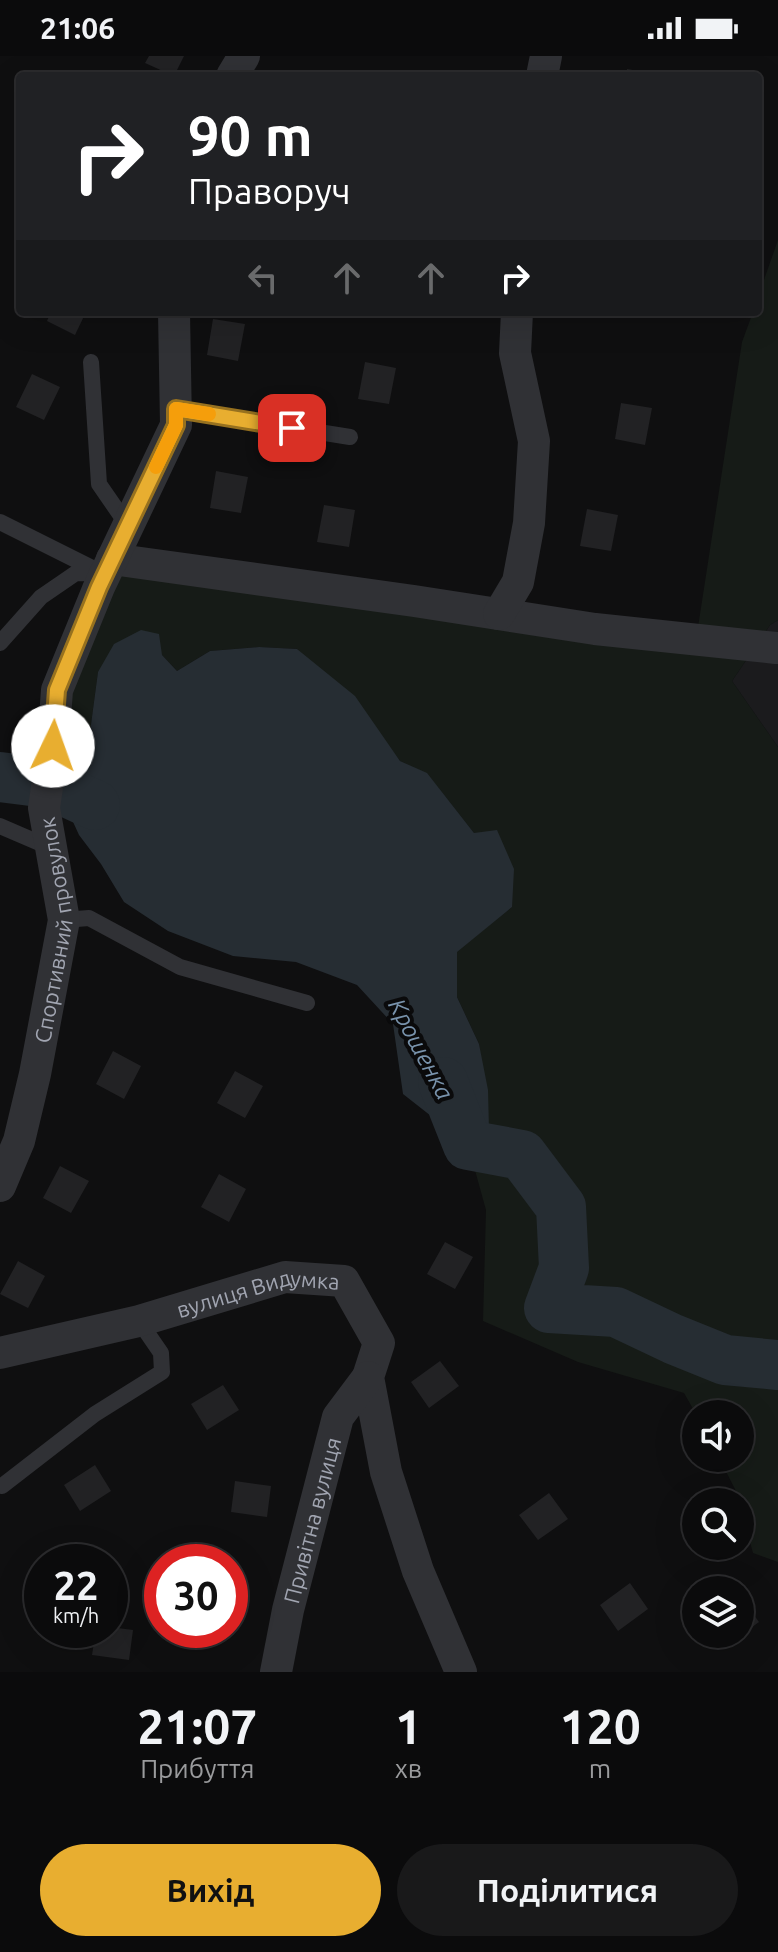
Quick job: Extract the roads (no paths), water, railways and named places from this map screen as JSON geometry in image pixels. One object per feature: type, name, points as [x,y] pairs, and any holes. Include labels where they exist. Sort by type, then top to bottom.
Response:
[{"type":"street","name":"Спортивний провулок","points":[[0,1186],[19,1141],[32,1087],[64,920],[44,808],[57,690],[109,567],[176,425],[174,316]]},
{"type":"street","points":[[499,614],[518,582],[529,523],[534,441],[515,353],[517,316]]},
{"type":"street","points":[[109,567],[777,649]]},
{"type":"street","name":"вулиця Видумка","points":[[0,1353],[139,1321],[285,1277],[344,1281],[379,1343],[368,1377],[386,1472],[418,1571],[461,1672]]},
{"type":"street","name":"Привітна вулиця","points":[[276,1672],[288,1610],[338,1417],[368,1377]]},
{"type":"lane","points":[[91,362],[99,484],[128,526]]},
{"type":"lane","points":[[176,409],[350,437]]},
{"type":"lane","points":[[0,522],[109,567]]},
{"type":"lane","points":[[0,643],[41,597],[76,573],[109,567]]},
{"type":"lane","points":[[0,826],[51,848]]},
{"type":"lane","points":[[64,920],[89,918],[180,967],[307,1003]]},
{"type":"lane","points":[[2,1486],[95,1414],[162,1372],[161,1353],[139,1321]]},
{"type":"water","points":[[141,630],[159,634],[162,655],[177,671],[210,651],[259,647],[297,649],[355,696],[400,761],[427,773],[474,833],[497,830],[514,869],[512,907],[457,952],[457,997],[479,1044],[488,1090],[489,1130],[468,1145],[403,1094],[393,1024],[357,985],[296,962],[233,956],[168,931],[124,902],[79,835],[64,802],[47,783],[61,760],[90,732],[98,672],[114,644]]},
{"type":"waterway","name":"Крошенка","points":[[0,777],[47,783],[95,805]]},
{"type":"waterway","name":"Крошенка","points":[[443,1082],[468,1145],[522,1155],[561,1207],[564,1268],[549,1308],[616,1312],[725,1360],[778,1365]]}]
